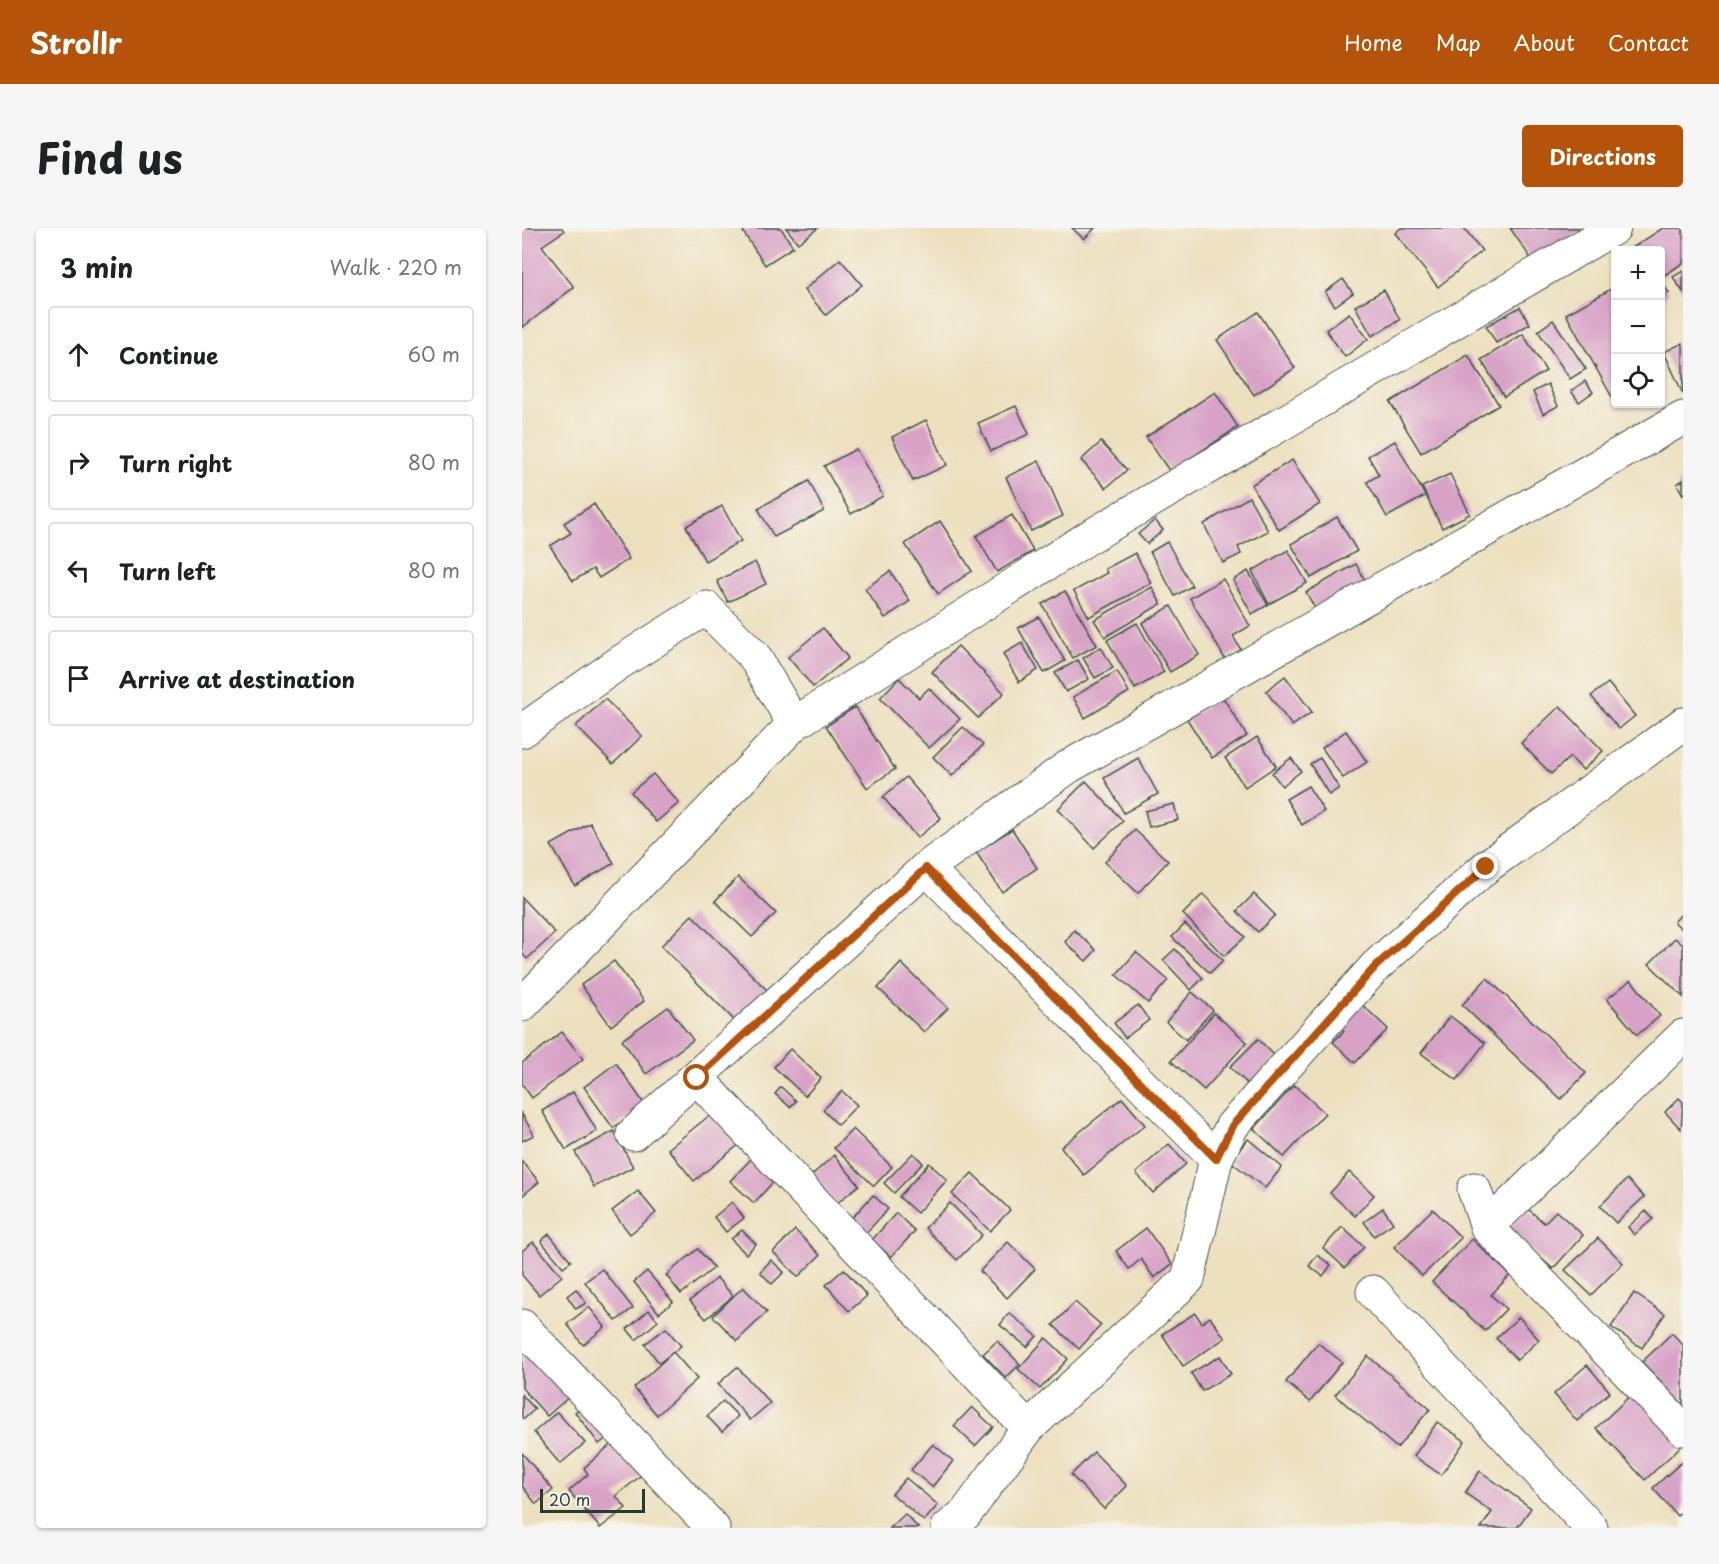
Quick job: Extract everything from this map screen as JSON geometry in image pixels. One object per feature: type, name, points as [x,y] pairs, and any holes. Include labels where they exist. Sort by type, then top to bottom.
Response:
[{"type":"street","points":[[522,1005],[794,724],[1086,539],[1614,228]]},
{"type":"street","points":[[633,1134],[926,868],[1068,767],[1683,418]]},
{"type":"street","points":[[522,731],[618,663],[706,608],[754,656],[794,724]]},
{"type":"street","points":[[948,1528],[966,1513],[1028,1428],[1188,1280],[1216,1159],[1232,1126],[1376,966],[1486,867],[1683,724]]},
{"type":"street","points":[[926,868],[1216,1159]]},
{"type":"street","points":[[1487,1227],[1683,1036]]},
{"type":"street","points":[[697,1078],[1028,1428]]},
{"type":"street","points":[[1474,1189],[1487,1227],[1683,1429]]},
{"type":"street","points":[[1373,1292],[1591,1528]]},
{"type":"street","points":[[522,1326],[713,1528]]},
{"type":"building","points":[[522,228],[562,228],[564,231],[542,246],[574,287],[522,328]]},
{"type":"building","points":[[749,228],[781,228],[793,247],[765,265],[743,232]]},
{"type":"building","points":[[786,228],[818,228],[798,243]]},
{"type":"building","points":[[1072,228],[1095,228],[1084,239]]},
{"type":"building","points":[[1401,228],[1464,228],[1482,251],[1438,287],[1395,233]]},
{"type":"building","points":[[1510,228],[1584,228],[1534,263]]},
{"type":"building","points":[[1663,228],[1683,228],[1683,263],[1665,275],[1665,246],[1635,246]]},
{"type":"building","points":[[840,259],[862,285],[826,315],[804,290]]},
{"type":"building","points":[[1683,271],[1683,292],[1673,277]]},
{"type":"building","points":[[1343,279],[1353,293],[1335,306],[1325,292]]},
{"type":"building","points":[[1611,289],[1611,395],[1566,314]]},
{"type":"building","points":[[1384,290],[1400,320],[1372,336],[1355,306]]},
{"type":"building","points":[[1520,307],[1530,324],[1496,343],[1486,326]]},
{"type":"building","points":[[1258,312],[1295,368],[1254,395],[1217,340]]},
{"type":"building","points":[[1349,313],[1368,339],[1345,357],[1326,330]]},
{"type":"building","points":[[1553,320],[1586,369],[1570,379],[1538,331]]},
{"type":"building","points":[[1523,334],[1546,371],[1504,397],[1481,360]]},
{"type":"building","points":[[1683,343],[1683,394],[1665,354],[1665,352]]},
{"type":"building","points":[[1468,355],[1499,405],[1421,453],[1390,402]]},
{"type":"building","points":[[1585,381],[1593,392],[1579,402],[1571,391]]},
{"type":"building","points":[[1548,384],[1558,406],[1543,414],[1533,392]]},
{"type":"building","points":[[1215,392],[1238,427],[1170,472],[1146,437]]},
{"type":"building","points":[[1016,406],[1029,434],[991,451],[978,423]]},
{"type":"building","points":[[926,420],[947,465],[913,481],[892,437]]},
{"type":"building","points":[[1395,441],[1425,496],[1387,517],[1367,482],[1379,475],[1368,456]]},
{"type":"building","points":[[1101,442],[1127,470],[1106,488],[1081,460]]},
{"type":"building","points":[[856,449],[883,496],[851,514],[824,466]]},
{"type":"building","points":[[1292,460],[1320,504],[1279,530],[1251,485]]},
{"type":"building","points":[[1039,461],[1063,516],[1031,531],[1006,477]]},
{"type":"building","points":[[1450,474],[1470,514],[1442,528],[1422,487]]},
{"type":"building","points":[[1683,480],[1683,495],[1677,484]]},
{"type":"building","points":[[809,481],[824,511],[774,537],[758,508]]},
{"type":"building","points":[[1249,497],[1268,531],[1238,547],[1241,554],[1223,563],[1204,524]]},
{"type":"building","points":[[594,504],[629,559],[599,578],[593,569],[573,581],[550,546],[571,533],[564,523]]},
{"type":"building","points":[[722,506],[741,541],[705,561],[686,526]]},
{"type":"building","points":[[1012,515],[1033,551],[997,572],[976,536]]},
{"type":"building","points":[[1337,517],[1357,551],[1311,578],[1291,544]]},
{"type":"building","points":[[1155,520],[1163,530],[1147,544],[1138,534]]},
{"type":"building","points":[[940,521],[972,571],[938,594],[905,544]]},
{"type":"building","points":[[1167,542],[1192,586],[1175,596],[1150,552]]},
{"type":"building","points":[[1288,550],[1307,583],[1269,604],[1252,571]]},
{"type":"building","points":[[1135,553],[1151,583],[1089,617],[1074,591],[1107,573],[1105,569]]},
{"type":"building","points":[[755,562],[766,584],[728,602],[717,581]]},
{"type":"building","points":[[1356,564],[1367,584],[1317,612],[1306,592]]},
{"type":"building","points":[[890,571],[910,601],[885,618],[865,589]]},
{"type":"building","points":[[1248,571],[1268,605],[1252,614],[1233,580]]},
{"type":"building","points":[[1223,579],[1250,626],[1233,636],[1241,650],[1225,659],[1190,598]]},
{"type":"building","points":[[1152,587],[1161,604],[1105,637],[1094,620]]},
{"type":"building","points":[[1065,591],[1097,645],[1073,658],[1042,604]]},
{"type":"building","points":[[1171,606],[1199,655],[1170,672],[1142,623]]},
{"type":"building","points":[[1039,617],[1065,661],[1044,673],[1018,628]]},
{"type":"building","points":[[1137,623],[1164,672],[1135,689],[1107,640]]},
{"type":"building","points":[[823,628],[848,658],[813,687],[788,657]]},
{"type":"building","points":[[1022,643],[1038,670],[1019,682],[1003,654]]},
{"type":"building","points":[[958,646],[1004,693],[978,718],[932,672]]},
{"type":"building","points":[[1101,647],[1113,668],[1095,678],[1083,658]]},
{"type":"building","points":[[1078,660],[1089,679],[1066,692],[1055,673]]},
{"type":"building","points":[[1117,671],[1129,692],[1085,718],[1073,697]]},
{"type":"building","points":[[1285,676],[1312,712],[1292,726],[1266,691]]},
{"type":"building","points":[[899,678],[919,698],[929,688],[960,719],[929,748],[880,698]]},
{"type":"building","points":[[1608,683],[1635,716],[1619,729],[1591,696]]},
{"type":"building","points":[[1222,696],[1247,736],[1212,758],[1187,719]]},
{"type":"building","points":[[605,699],[642,736],[613,764],[576,726]]},
{"type":"building","points":[[1560,706],[1603,751],[1583,770],[1570,757],[1551,774],[1521,743]]},
{"type":"building","points":[[855,707],[895,769],[867,788],[826,726]]},
{"type":"building","points":[[963,727],[983,745],[952,776],[933,757]]},
{"type":"building","points":[[1346,731],[1367,762],[1343,778],[1322,748]]},
{"type":"building","points":[[1257,737],[1276,766],[1245,787],[1225,758]]},
{"type":"building","points":[[1138,758],[1158,794],[1124,813],[1104,778]]},
{"type":"building","points":[[1291,758],[1301,771],[1282,786],[1272,773]]},
{"type":"building","points":[[1320,758],[1339,788],[1329,795],[1310,764]]},
{"type":"building","points":[[653,774],[679,803],[656,822],[631,792]]},
{"type":"building","points":[[906,777],[941,818],[917,838],[883,797]]},
{"type":"building","points":[[1086,781],[1123,821],[1094,848],[1058,809]]},
{"type":"building","points":[[1308,786],[1324,811],[1302,825],[1286,799]]},
{"type":"building","points":[[1174,804],[1178,820],[1149,827],[1145,811]]},
{"type":"building","points":[[590,823],[614,863],[575,886],[551,845]]},
{"type":"building","points":[[1012,829],[1037,868],[1002,892],[976,852]]},
{"type":"building","points":[[1135,830],[1168,861],[1138,893],[1105,862]]},
{"type":"building","points":[[738,877],[776,913],[752,937],[715,901]]},
{"type":"building","points":[[1203,894],[1245,937],[1224,956],[1183,914]]},
{"type":"building","points":[[1254,894],[1275,915],[1258,932],[1237,911]]},
{"type":"building","points":[[522,898],[555,933],[527,959],[522,953]]},
{"type":"building","points":[[1683,912],[1683,930],[1674,922]]},
{"type":"building","points":[[692,915],[771,994],[740,1026],[661,946]]},
{"type":"building","points":[[1185,924],[1223,960],[1210,973],[1172,937]]},
{"type":"building","points":[[1074,930],[1096,950],[1086,961],[1065,942]]},
{"type":"building","points":[[1675,938],[1683,945],[1683,997],[1649,964]]},
{"type":"building","points":[[1175,949],[1203,978],[1191,990],[1163,960]]},
{"type":"building","points":[[1136,952],[1168,980],[1148,1003],[1116,975]]},
{"type":"building","points":[[614,961],[644,1001],[611,1026],[581,985]]},
{"type":"building","points":[[901,963],[948,1008],[924,1032],[878,988]]},
{"type":"building","points":[[1487,978],[1586,1073],[1561,1099],[1462,1005]]},
{"type":"building","points":[[1631,980],[1660,1016],[1637,1035],[1607,999]]},
{"type":"building","points":[[1192,992],[1213,1010],[1186,1040],[1166,1022]]},
{"type":"building","points":[[1356,999],[1388,1029],[1355,1063],[1333,1042],[1344,1031],[1334,1021]]},
{"type":"building","points":[[1138,1005],[1149,1020],[1125,1038],[1114,1023]]},
{"type":"building","points":[[668,1007],[693,1040],[646,1074],[622,1040]]},
{"type":"building","points":[[1214,1013],[1247,1042],[1204,1090],[1171,1061]]},
{"type":"building","points":[[1450,1016],[1485,1043],[1457,1080],[1421,1053]]},
{"type":"building","points":[[562,1032],[583,1059],[532,1098],[522,1084],[522,1063]]},
{"type":"building","points":[[1258,1039],[1277,1058],[1250,1086],[1230,1067]]},
{"type":"building","points":[[790,1049],[821,1078],[805,1096],[774,1067]]},
{"type":"building","points":[[616,1063],[645,1105],[613,1128],[584,1087]]},
{"type":"building","points":[[1294,1085],[1325,1113],[1284,1157],[1254,1129]]},
{"type":"building","points":[[781,1087],[796,1101],[790,1107],[775,1094]]},
{"type":"building","points":[[842,1091],[857,1105],[838,1125],[823,1110]]},
{"type":"building","points":[[573,1092],[597,1131],[566,1150],[542,1111]]},
{"type":"building","points":[[1122,1098],[1145,1125],[1084,1175],[1061,1147]]},
{"type":"building","points":[[1679,1098],[1683,1102],[1681,1129],[1665,1112]]},
{"type":"building","points":[[715,1111],[741,1143],[694,1181],[668,1149]]},
{"type":"building","points":[[522,1114],[534,1135],[522,1141]]},
{"type":"building","points":[[853,1129],[892,1167],[874,1186],[834,1148]]},
{"type":"building","points":[[614,1131],[633,1167],[594,1187],[575,1152]]},
{"type":"building","points":[[1248,1139],[1282,1167],[1265,1188],[1230,1161]]},
{"type":"building","points":[[1169,1144],[1186,1164],[1153,1193],[1136,1173]]},
{"type":"building","points":[[913,1153],[923,1163],[894,1193],[884,1183]]},
{"type":"building","points":[[834,1155],[859,1185],[836,1204],[812,1175]]},
{"type":"building","points":[[751,1159],[774,1181],[754,1203],[730,1181]]},
{"type":"building","points":[[522,1161],[539,1182],[522,1196]]},
{"type":"building","points":[[929,1163],[947,1180],[917,1213],[899,1197]]},
{"type":"building","points":[[1349,1172],[1374,1195],[1355,1216],[1330,1193]]},
{"type":"building","points":[[972,1173],[1010,1210],[990,1231],[952,1194]]},
{"type":"building","points":[[1627,1179],[1644,1197],[1616,1223],[1600,1206]]},
{"type":"building","points":[[638,1191],[656,1213],[630,1234],[612,1211]]},
{"type":"building","points":[[873,1195],[888,1209],[866,1233],[851,1219]]},
{"type":"building","points":[[732,1202],[744,1218],[726,1232],[714,1217]]},
{"type":"building","points":[[950,1203],[982,1235],[957,1260],[925,1228]]},
{"type":"building","points":[[1383,1208],[1393,1223],[1374,1236],[1364,1222]]},
{"type":"building","points":[[1527,1208],[1544,1223],[1556,1211],[1583,1235],[1553,1269],[1508,1229]]},
{"type":"building","points":[[1433,1209],[1461,1238],[1422,1276],[1394,1247]]},
{"type":"building","points":[[1646,1211],[1653,1219],[1634,1235],[1628,1227]]},
{"type":"building","points":[[896,1213],[915,1231],[891,1257],[872,1240]]},
{"type":"building","points":[[1342,1227],[1364,1247],[1345,1268],[1323,1248]]},
{"type":"building","points":[[1146,1228],[1172,1264],[1154,1278],[1141,1259],[1129,1269],[1116,1251]]},
{"type":"building","points":[[742,1230],[756,1244],[746,1254],[731,1239]]},
{"type":"building","points":[[795,1230],[820,1255],[798,1277],[773,1252]]},
{"type":"building","points":[[549,1234],[571,1261],[563,1267],[541,1241]]},
{"type":"building","points":[[1598,1238],[1623,1263],[1591,1295],[1565,1270]]},
{"type":"building","points":[[1472,1239],[1510,1275],[1491,1295],[1506,1309],[1485,1331],[1432,1282]]},
{"type":"building","points":[[533,1242],[562,1276],[539,1295],[522,1275],[522,1251]]},
{"type":"building","points":[[1008,1242],[1035,1269],[1007,1298],[980,1271]]},
{"type":"building","points":[[698,1249],[714,1268],[681,1294],[666,1275]]},
{"type":"building","points":[[1317,1255],[1331,1265],[1323,1276],[1309,1266]]},
{"type":"building","points":[[771,1260],[784,1272],[772,1284],[760,1272]]},
{"type":"building","points":[[602,1269],[633,1308],[616,1321],[585,1282]]},
{"type":"building","points":[[844,1269],[867,1296],[849,1311],[826,1285]]},
{"type":"building","points":[[647,1271],[673,1302],[659,1313],[634,1282]]},
{"type":"building","points":[[717,1278],[733,1296],[706,1319],[690,1301]]},
{"type":"building","points":[[743,1287],[767,1312],[737,1341],[713,1316]]},
{"type":"building","points":[[576,1289],[586,1303],[576,1309],[567,1296]]},
{"type":"building","points":[[1634,1293],[1665,1314],[1642,1348],[1611,1327]]},
{"type":"building","points":[[1075,1302],[1101,1325],[1079,1349],[1053,1325]]},
{"type":"building","points":[[589,1307],[605,1327],[583,1345],[567,1324]]},
{"type":"building","points":[[649,1310],[658,1321],[636,1340],[627,1329]]},
{"type":"building","points":[[1009,1313],[1037,1336],[1027,1347],[1000,1325]]},
{"type":"building","points":[[1195,1313],[1202,1323],[1210,1317],[1225,1338],[1183,1366],[1162,1334]]},
{"type":"building","points":[[1519,1317],[1539,1340],[1517,1360],[1496,1338]]},
{"type":"building","points":[[666,1328],[681,1346],[659,1363],[645,1344]]},
{"type":"building","points":[[1672,1333],[1683,1345],[1683,1405],[1642,1362]]},
{"type":"building","points":[[1046,1338],[1068,1359],[1040,1389],[1018,1369]]},
{"type":"building","points":[[997,1341],[1020,1364],[1006,1378],[983,1354]]},
{"type":"building","points":[[1318,1343],[1342,1362],[1310,1402],[1286,1382]]},
{"type":"building","points":[[527,1347],[571,1395],[547,1416],[522,1388],[522,1352]]},
{"type":"building","points":[[673,1352],[697,1379],[657,1415],[634,1388]]},
{"type":"building","points":[[1220,1356],[1231,1374],[1202,1391],[1191,1373]]},
{"type":"building","points":[[1368,1356],[1430,1409],[1397,1448],[1335,1395]]},
{"type":"building","points":[[1587,1365],[1610,1392],[1577,1421],[1554,1394]]},
{"type":"building","points":[[737,1367],[770,1403],[750,1420],[718,1384]]},
{"type":"building","points":[[1633,1393],[1682,1445],[1645,1480],[1596,1428]]},
{"type":"building","points":[[522,1395],[535,1409],[524,1419],[522,1417]]},
{"type":"building","points":[[590,1399],[616,1431],[599,1444],[575,1412]]},
{"type":"building","points":[[723,1401],[738,1416],[722,1432],[707,1416]]},
{"type":"building","points":[[972,1407],[993,1427],[975,1446],[954,1426]]},
{"type":"building","points":[[557,1412],[585,1443],[560,1464],[534,1432]]},
{"type":"building","points":[[1437,1422],[1465,1441],[1441,1475],[1414,1456]]},
{"type":"building","points":[[616,1440],[644,1473],[616,1496],[626,1508],[600,1528],[569,1491],[588,1474],[584,1468]]},
{"type":"building","points":[[933,1444],[953,1461],[932,1487],[911,1470]]},
{"type":"building","points":[[1094,1452],[1127,1486],[1104,1509],[1071,1475]]},
{"type":"building","points":[[522,1453],[553,1490],[536,1504],[522,1486]]},
{"type":"building","points":[[1683,1461],[1683,1511],[1677,1516],[1653,1488]]},
{"type":"building","points":[[1480,1471],[1531,1508],[1517,1528],[1481,1528],[1492,1512],[1465,1493]]},
{"type":"building","points":[[906,1478],[938,1505],[924,1521],[892,1494]]},
{"type":"building","points":[[905,1514],[918,1528],[890,1528]]},
{"type":"route","points":[[697,1078],[926,868],[1216,1159],[1232,1126],[1376,966],[1486,867]]}]
